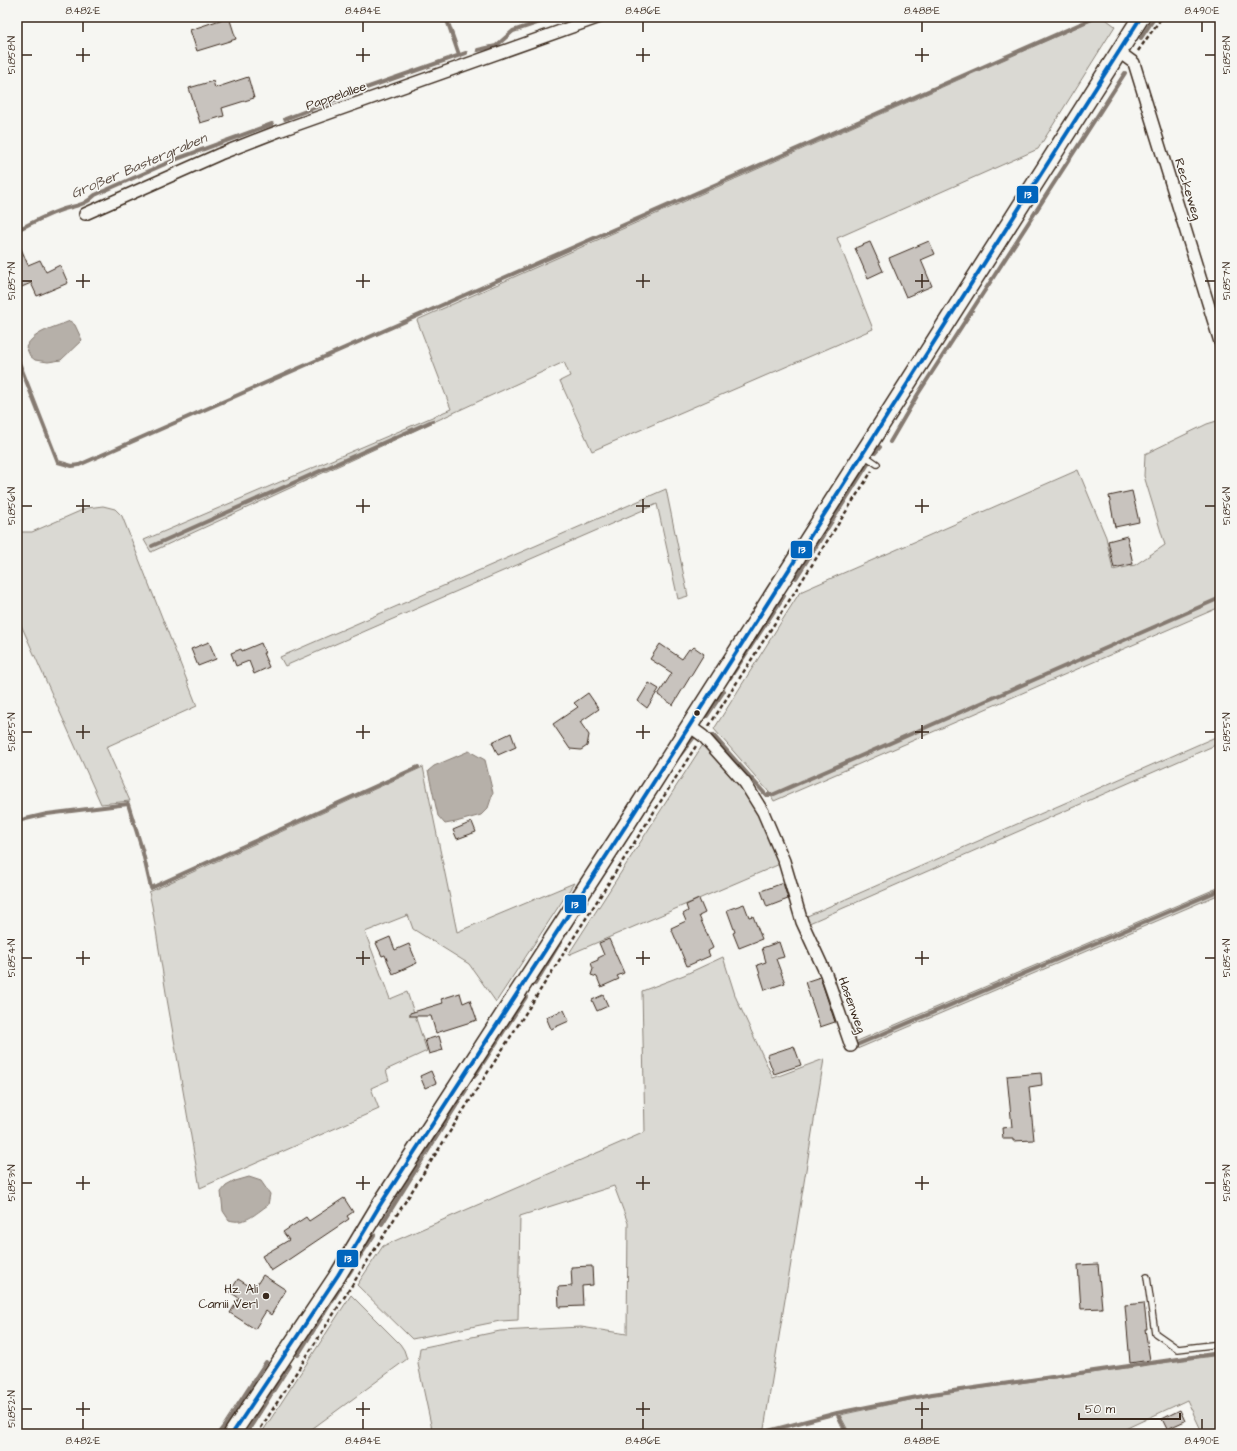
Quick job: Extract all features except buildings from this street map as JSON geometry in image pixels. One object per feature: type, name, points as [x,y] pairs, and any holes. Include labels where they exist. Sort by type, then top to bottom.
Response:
[{"type":"street","name":"Pappelallee","points":[[85,214],[220,154],[279,131],[600,17]]},
{"type":"street","points":[[232,1434],[338,1275],[380,1205],[625,827],[688,725],[1141,17]]},
{"type":"street","name":"Reckeweg","points":[[1119,52],[1134,63],[1220,342]]},
{"type":"street","name":"Hasenweg","points":[[688,725],[703,736],[744,783],[763,812],[784,861],[802,922],[826,974],[852,1046]]},
{"type":"lane","points":[[862,453],[877,464]]},
{"type":"lane","points":[[1147,1277],[1155,1333],[1178,1349],[1220,1344]]},
{"type":"path","points":[[257,1434],[350,1288]]},
{"type":"shaded area","points":[[1100,17],[1103,17],[1115,26],[1038,149],[837,238],[873,329],[592,451],[560,381],[570,376],[564,362],[151,552],[144,540],[451,409],[417,320]]},
{"type":"shaded area","points":[[70,321],[75,325],[82,340],[61,360],[48,362],[35,360],[30,356],[26,347],[34,337],[46,330]]},
{"type":"shaded area","points":[[1220,420],[1220,607],[774,801],[769,792],[714,729],[800,592],[1078,470],[1106,537],[1113,570],[1135,565],[1165,545],[1144,476],[1145,454],[1207,424]]},
{"type":"shaded area","points":[[666,489],[688,596],[678,599],[657,504],[285,666],[280,657]]},
{"type":"shaded area","points":[[103,506],[115,509],[122,516],[197,706],[106,747],[130,801],[101,804],[17,616],[17,532],[32,532],[87,508]]},
{"type":"shaded area","points":[[1220,735],[1220,743],[807,924],[805,917]]},
{"type":"shaded area","points":[[704,743],[739,784],[761,817],[780,864],[568,955]]},
{"type":"shaded area","points":[[469,751],[485,760],[493,793],[488,808],[481,815],[445,824],[438,816],[428,771],[434,766]]},
{"type":"shaded area","points":[[423,767],[457,932],[574,883],[496,1002],[469,964],[413,929],[408,915],[365,932],[390,999],[407,992],[427,1051],[386,1070],[389,1080],[371,1088],[379,1109],[200,1188],[149,892]]},
{"type":"shaded area","points":[[1220,887],[1220,894],[857,1049],[855,1042]]},
{"type":"shaded area","points":[[723,957],[736,998],[773,1078],[824,1059],[764,1429],[752,1432],[751,1434],[433,1434],[418,1364],[420,1348],[500,1331],[581,1327],[627,1334],[628,1223],[614,1186],[520,1216],[518,1320],[500,1321],[412,1339],[357,1285],[383,1246],[645,1132],[642,991],[684,975]]},
{"type":"shaded area","points":[[249,1177],[261,1181],[270,1194],[268,1205],[245,1220],[229,1220],[223,1211],[221,1192],[226,1186],[235,1181]]},
{"type":"shaded area","points":[[351,1295],[400,1344],[407,1359],[305,1434],[261,1434]]},
{"type":"shaded area","points":[[1220,1355],[1220,1434],[1203,1434],[1187,1400],[1123,1430],[1125,1434],[850,1434],[840,1415],[933,1395]]},
{"type":"waterway","points":[[446,17],[459,55]]},
{"type":"waterway","name":"Großer Bastergraben","points":[[478,50],[496,46],[513,31],[555,17]]},
{"type":"waterway","points":[[17,349],[18,360],[58,462],[72,466],[79,465],[1096,17]]},
{"type":"waterway","points":[[1141,38],[1155,17]]},
{"type":"waterway","name":"Großer Bastergraben","points":[[285,119],[366,88],[466,53]]},
{"type":"waterway","points":[[890,442],[918,394],[1125,73]]},
{"type":"waterway","name":"Großer Bastergraben","points":[[17,230],[52,213],[84,203],[95,195],[174,160],[272,124]]},
{"type":"waterway","points":[[152,546],[432,421]]},
{"type":"waterway","points":[[875,453],[880,447]]},
{"type":"waterway","points":[[796,578],[868,464]]},
{"type":"waterway","points":[[730,678],[784,596]]},
{"type":"waterway","points":[[713,735],[766,795],[772,795],[1220,598]]},
{"type":"waterway","points":[[707,716],[724,691]]},
{"type":"waterway","points":[[680,755],[694,737]]},
{"type":"waterway","points":[[17,821],[47,814],[128,804],[142,849],[151,888],[418,767]]},
{"type":"waterway","points":[[859,1044],[1220,890]]},
{"type":"waterway","points":[[535,984],[571,924]]},
{"type":"waterway","points":[[474,1077],[526,997]]},
{"type":"waterway","points":[[382,1224],[466,1090]]},
{"type":"waterway","points":[[348,1275],[374,1235]]},
{"type":"waterway","points":[[298,1355],[340,1288]]},
{"type":"waterway","points":[[756,1434],[837,1413],[932,1394],[1220,1353]]},
{"type":"waterway","points":[[218,1434],[266,1362]]},
{"type":"waterway","points":[[246,1434],[289,1366]]},
{"type":"waterway","points":[[837,1413],[847,1434]]},
{"type":"transit line","name":"13","points":[[232,1434],[338,1275],[380,1205],[625,827],[1141,17]]},
{"type":"place","name":"Hz. Ali Camii Verl","points":[[266,1296]]}]
